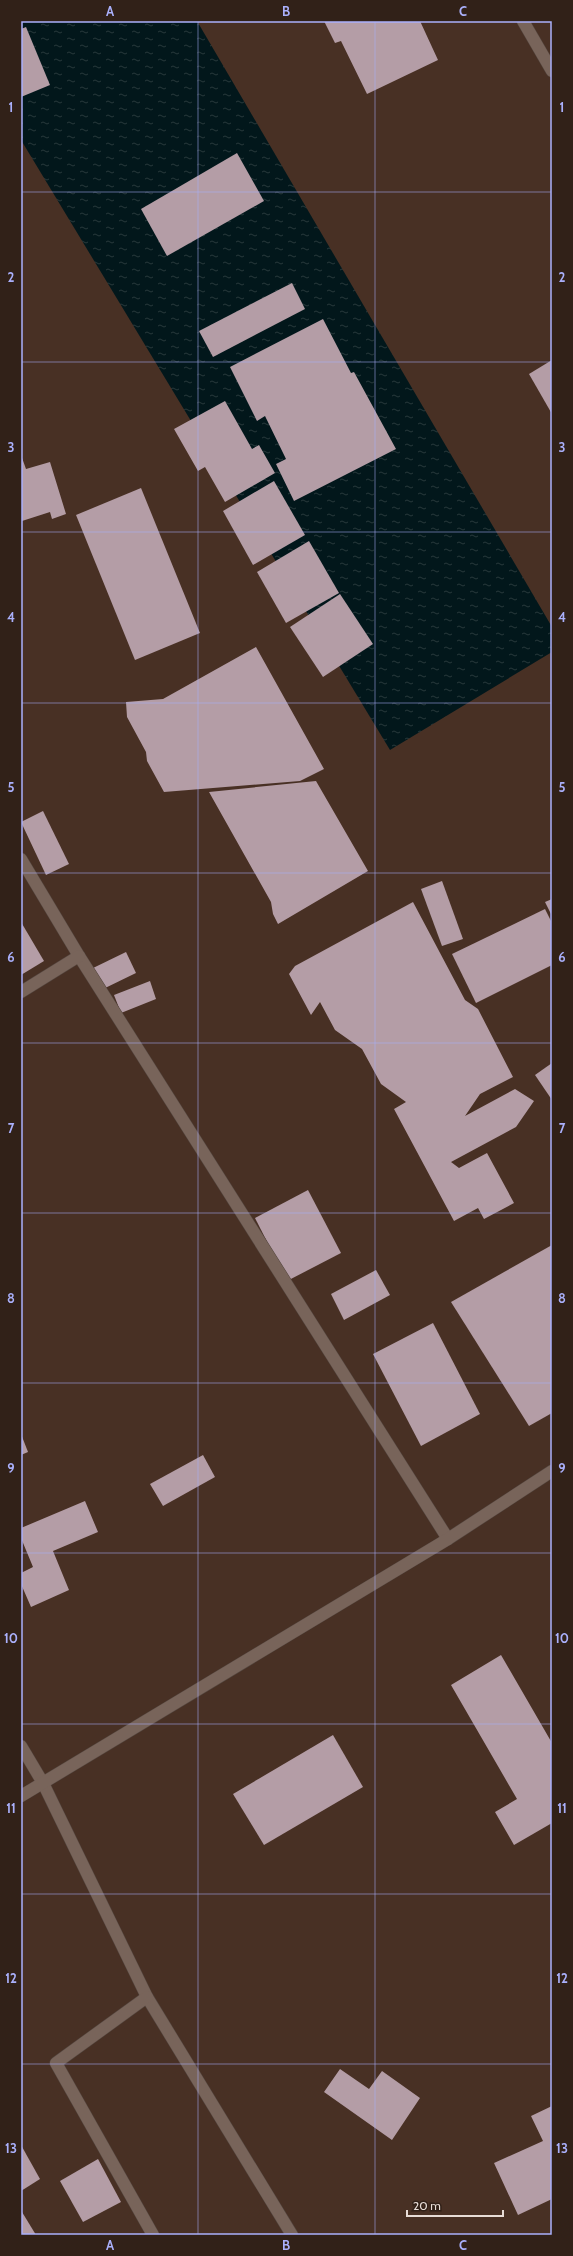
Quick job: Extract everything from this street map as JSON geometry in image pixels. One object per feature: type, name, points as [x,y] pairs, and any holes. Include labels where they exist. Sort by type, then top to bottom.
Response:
[{"type":"lane","points":[[523,21],[552,71]]},
{"type":"lane","points":[[21,859],[79,956],[448,1539]]},
{"type":"lane","points":[[21,992],[79,956]]},
{"type":"lane","points":[[21,1796],[448,1539],[552,1471]]},
{"type":"lane","points":[[21,1746],[43,1783],[147,1997],[292,2235]]},
{"type":"lane","points":[[147,1997],[56,2063],[153,2235]]},
{"type":"shaded area","points":[[21,21],[552,21],[552,2235],[21,2235]]},
{"type":"water","points":[[21,21],[197,21],[552,627],[552,652],[390,750],[21,140]]},
{"type":"building","points":[[324,21],[420,21],[438,60],[367,94],[341,41],[335,43]]},
{"type":"building","points":[[26,27],[50,85],[21,97],[21,29]]},
{"type":"building","points":[[237,153],[264,201],[167,256],[141,209]]},
{"type":"building","points":[[292,283],[305,309],[213,357],[199,331]]},
{"type":"building","points":[[323,319],[351,373],[354,372],[396,449],[294,501],[276,464],[286,459],[265,416],[257,421],[230,367]]},
{"type":"building","points":[[552,360],[552,414],[529,374]]},
{"type":"building","points":[[225,401],[252,449],[259,445],[275,473],[225,502],[205,467],[198,471],[174,429]]},
{"type":"building","points":[[21,455],[26,469],[50,462],[66,514],[52,519],[50,512],[22,521]]},
{"type":"building","points":[[274,481],[305,535],[253,565],[223,511]]},
{"type":"building","points":[[141,488],[200,633],[135,660],[76,515]]},
{"type":"building","points":[[309,541],[339,593],[286,623],[257,572]]},
{"type":"building","points":[[340,594],[373,644],[323,677],[290,627]]},
{"type":"building","points":[[256,647],[324,769],[300,781],[164,792],[147,761],[146,752],[127,717],[126,702],[163,699]]},
{"type":"building","points":[[316,781],[368,871],[278,924],[273,914],[271,902],[209,792]]},
{"type":"building","points":[[43,811],[69,864],[46,875],[21,822]]},
{"type":"building","points":[[442,881],[463,939],[442,946],[421,889]]},
{"type":"building","points":[[552,899],[552,916],[545,902]]},
{"type":"building","points":[[413,902],[465,1000],[478,1009],[513,1077],[480,1094],[465,1116],[515,1089],[534,1101],[516,1127],[451,1162],[459,1168],[487,1153],[514,1203],[484,1219],[478,1208],[454,1221],[394,1109],[406,1102],[381,1084],[362,1049],[335,1030],[320,1002],[311,1015],[289,974],[295,966]]},
{"type":"building","points":[[545,909],[552,923],[552,965],[476,1003],[452,954]]},
{"type":"building","points":[[21,922],[44,961],[21,975]]},
{"type":"building","points":[[126,952],[136,973],[101,990],[91,969]]},
{"type":"building","points":[[150,981],[156,999],[121,1013],[114,995]]},
{"type":"building","points":[[552,1063],[552,1100],[535,1075]]},
{"type":"building","points":[[308,1190],[341,1253],[287,1281],[255,1218]]},
{"type":"building","points":[[552,1245],[552,1413],[529,1426],[451,1302]]},
{"type":"building","points":[[376,1270],[390,1295],[344,1320],[331,1294]]},
{"type":"building","points":[[433,1323],[480,1414],[421,1446],[373,1354]]},
{"type":"building","points":[[21,1434],[28,1452],[21,1455]]},
{"type":"building","points":[[203,1455],[215,1477],[163,1506],[150,1484]]},
{"type":"building","points":[[85,1501],[98,1532],[53,1551],[69,1590],[31,1607],[21,1584],[21,1573],[33,1567],[21,1538],[21,1528]]},
{"type":"building","points":[[501,1655],[552,1743],[552,1823],[514,1845],[495,1812],[517,1799],[451,1685]]},
{"type":"building","points":[[333,1735],[363,1787],[264,1845],[233,1794]]},
{"type":"building","points":[[340,2069],[369,2089],[382,2071],[420,2098],[392,2140],[324,2092]]},
{"type":"building","points":[[552,2106],[552,2199],[518,2215],[494,2163],[543,2141],[531,2116]]},
{"type":"building","points":[[21,2145],[40,2179],[21,2191]]},
{"type":"building","points":[[98,2159],[121,2202],[83,2222],[60,2181]]},
{"type":"building","points":[[22,2212],[36,2235],[21,2235]]}]
